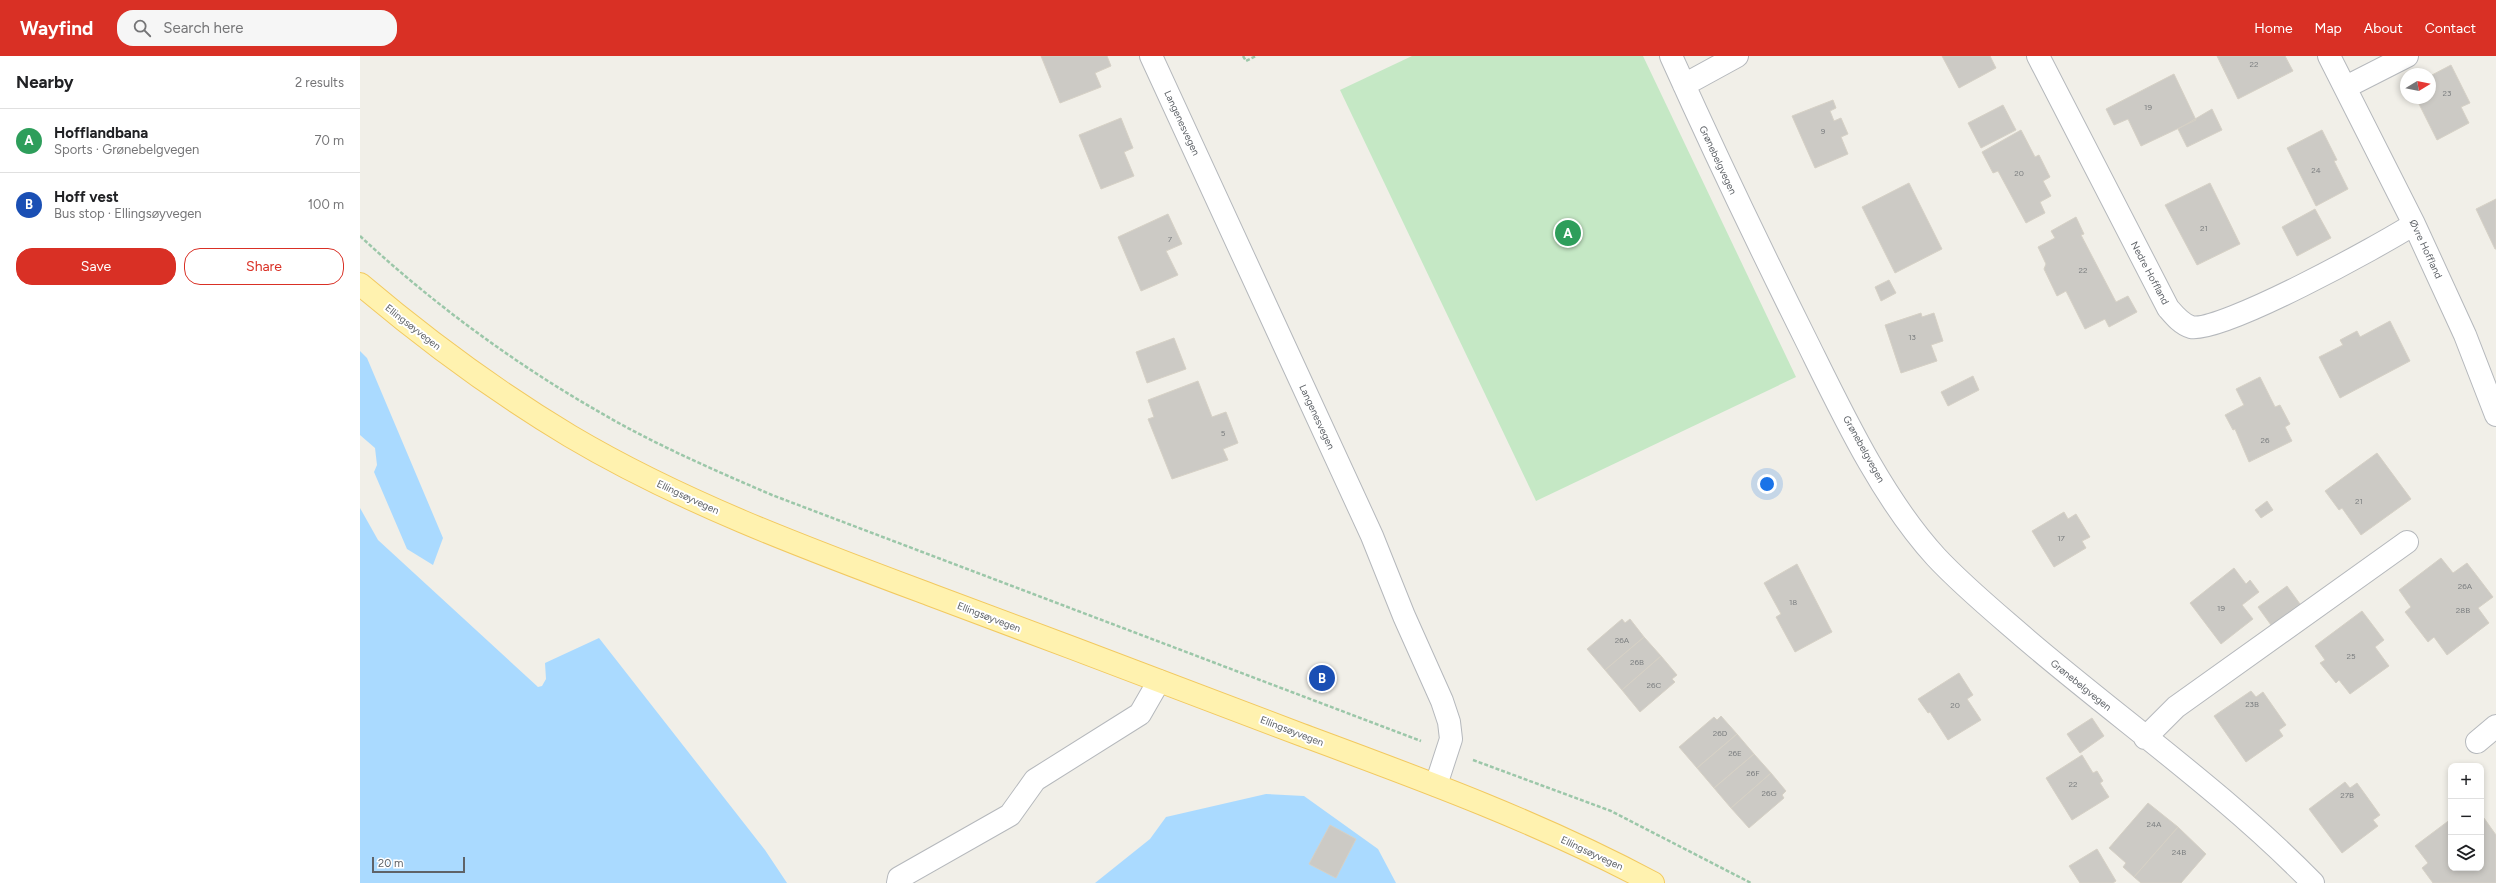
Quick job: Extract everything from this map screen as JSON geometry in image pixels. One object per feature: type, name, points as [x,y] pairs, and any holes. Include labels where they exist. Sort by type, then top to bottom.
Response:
[{"type":"main road","name":"Ellingsøyvegen","points":[[360,284],[416,330],[482,380],[522,407],[572,437],[677,492],[838,560],[1436,785],[1548,831],[1653,883]]},
{"type":"street","name":"Langenesvegen","points":[[1151,56],[1372,536],[1404,616],[1442,701],[1450,728],[1451,739],[1436,785]]},
{"type":"street","name":"Grønebelgvegen","points":[[1670,56],[1747,223],[1831,391],[1905,520],[1936,557],[1972,593],[2145,738],[2255,827],[2312,883]]},
{"type":"street","points":[[1684,85],[1737,56]]},
{"type":"street","name":"Nedre Hoffland","points":[[2038,56],[2164,301],[2176,318],[2191,327],[2214,325],[2274,298],[2382,244],[2414,224]]},
{"type":"street","name":"Øvre Hoffland","points":[[2328,56],[2346,88],[2414,224],[2492,390],[2496,415]]},
{"type":"street","points":[[2346,88],[2407,56]]},
{"type":"street","points":[[2145,738],[2176,707],[2407,542]]},
{"type":"street","points":[[898,883],[899,878],[1010,815],[1035,780],[1140,714],[1159,681]]},
{"type":"street","points":[[2477,742],[2496,726]]},
{"type":"path","points":[[1243,56],[1246,61],[1256,56]]},
{"type":"path","points":[[360,236],[391,265],[499,349],[600,413],[681,455],[772,495],[1448,751],[1611,811],[1751,883]]},
{"type":"green space","points":[[1412,56],[1643,56],[1796,377],[1536,501],[1340,90]]},
{"type":"water","points":[[360,351],[367,358],[443,538],[433,565],[407,549],[374,472],[377,465],[375,448],[360,435]]},
{"type":"water","points":[[360,508],[378,540],[538,687],[542,686],[546,679],[545,663],[599,638],[765,850],[787,883],[360,883]]},
{"type":"water","points":[[1266,794],[1304,796],[1378,849],[1396,883],[1095,883],[1150,839],[1166,817]]},
{"type":"building","points":[[1041,56],[1107,56],[1111,66],[1095,73],[1101,87],[1060,103]]},
{"type":"building","points":[[1942,56],[1990,56],[1996,68],[1959,88]]},
{"type":"building","points":[[2217,56],[2285,56],[2293,71],[2238,99]]},
{"type":"building","points":[[2451,65],[2470,103],[2461,107],[2469,123],[2437,140],[2419,104],[2436,104],[2436,73]]},
{"type":"building","points":[[2174,74],[2196,120],[2141,146],[2128,119],[2114,125],[2106,109]]},
{"type":"building","points":[[1833,100],[1836,108],[1830,111],[1834,121],[1841,118],[1848,134],[1841,137],[1848,154],[1815,168],[1792,116]]},
{"type":"building","points":[[2003,105],[2016,130],[1981,148],[1968,123]]},
{"type":"building","points":[[2212,109],[2222,130],[2187,147],[2178,129]]},
{"type":"building","points":[[1121,118],[1133,148],[1124,152],[1134,176],[1101,189],[1079,135]]},
{"type":"building","points":[[2021,130],[2035,157],[2039,155],[2050,177],[2043,181],[2051,196],[2040,202],[2045,213],[2026,223],[1998,171],[1993,173],[1982,152]]},
{"type":"building","points":[[2322,130],[2337,160],[2334,161],[2348,189],[2316,206],[2287,148]]},
{"type":"building","points":[[1909,183],[1942,249],[1895,273],[1862,207]]},
{"type":"building","points":[[2210,183],[2240,244],[2197,265],[2165,205]]},
{"type":"building","points":[[2496,199],[2496,249],[2495,249],[2476,209]]},
{"type":"building","points":[[2315,209],[2331,238],[2297,256],[2282,227]]},
{"type":"building","points":[[1168,214],[1182,244],[1166,251],[1178,275],[1141,291],[1118,237]]},
{"type":"building","points":[[2076,217],[2084,234],[2081,235],[2116,302],[2128,296],[2137,312],[2109,327],[2105,319],[2085,329],[2066,291],[2057,296],[2044,269],[2046,264],[2038,247],[2055,238],[2051,231]]},
{"type":"building","points":[[1889,280],[1896,293],[1881,301],[1875,287]]},
{"type":"building","points":[[1921,313],[1922,317],[1934,313],[1943,341],[1931,345],[1937,361],[1901,373],[1885,325]]},
{"type":"building","points":[[2390,321],[2410,361],[2340,398],[2319,357],[2343,345],[2340,340],[2357,331],[2360,337]]},
{"type":"building","points":[[1174,338],[1186,369],[1147,383],[1136,352]]},
{"type":"building","points":[[1973,376],[1979,390],[1948,406],[1941,392]]},
{"type":"building","points":[[2260,377],[2275,407],[2280,405],[2290,424],[2285,427],[2292,441],[2249,462],[2235,429],[2233,430],[2225,415],[2244,405],[2236,389]]},
{"type":"building","points":[[1198,381],[1212,417],[1226,412],[1238,443],[1223,449],[1228,460],[1172,479],[1148,419],[1154,417],[1148,400]]},
{"type":"building","points":[[2377,453],[2411,499],[2361,535],[2342,508],[2339,510],[2325,491]]},
{"type":"building","points":[[2267,501],[2273,510],[2261,518],[2255,510]]},
{"type":"building","points":[[2064,512],[2068,519],[2076,514],[2090,537],[2082,541],[2086,548],[2054,567],[2032,531]]},
{"type":"building","points":[[2441,558],[2453,573],[2467,563],[2493,597],[2478,608],[2489,623],[2447,655],[2434,637],[2428,642],[2405,612],[2411,607],[2399,590]]},
{"type":"building","points":[[1797,564],[1832,632],[1795,652],[1776,617],[1781,614],[1764,583]]},
{"type":"building","points":[[2234,568],[2246,584],[2250,580],[2259,592],[2242,605],[2253,619],[2221,644],[2190,603]]},
{"type":"building","points":[[2287,586],[2300,604],[2271,625],[2258,607]]},
{"type":"building","points":[[2362,611],[2384,640],[2375,647],[2389,666],[2350,694],[2339,680],[2336,683],[2320,663],[2325,660],[2315,646]]},
{"type":"building","points":[[1622,619],[1625,623],[1630,619],[1644,637],[1605,670],[1587,649]]},
{"type":"building","points":[[1644,637],[1661,656],[1622,690],[1605,670]]},
{"type":"building","points":[[1661,656],[1677,675],[1672,679],[1675,682],[1640,712],[1622,690]]},
{"type":"building","points":[[1959,673],[1973,695],[1967,699],[1981,720],[1948,740],[1930,712],[1928,713],[1918,699]]},
{"type":"building","points":[[2251,691],[2256,697],[2263,692],[2286,725],[2279,730],[2283,736],[2246,762],[2214,716]]},
{"type":"building","points":[[1721,716],[1737,734],[1697,768],[1679,747],[1714,717],[1717,720]]},
{"type":"building","points":[[2092,718],[2104,736],[2080,753],[2067,734]]},
{"type":"building","points":[[1737,734],[1754,754],[1714,788],[1697,768]]},
{"type":"building","points":[[1754,754],[1771,773],[1731,808],[1714,788]]},
{"type":"building","points":[[2082,755],[2093,773],[2097,771],[2103,781],[2100,783],[2109,797],[2072,820],[2046,778]]},
{"type":"building","points":[[1771,773],[1786,791],[1782,795],[1784,798],[1749,828],[1731,808]]},
{"type":"building","points":[[2345,782],[2350,788],[2357,783],[2380,815],[2373,820],[2378,826],[2342,853],[2309,809]]},
{"type":"building","points":[[2148,803],[2178,827],[2134,877],[2123,867],[2126,863],[2109,848]]},
{"type":"building","points":[[2484,818],[2496,835],[2496,883],[2433,883],[2422,868],[2428,863],[2415,846],[2448,821],[2448,871],[2484,871]]},
{"type":"building","points":[[1330,825],[1356,839],[1336,878],[1309,864]]},
{"type":"building","points":[[2178,827],[2206,854],[2181,883],[2141,883],[2134,877]]},
{"type":"building","points":[[2097,849],[2116,881],[2113,883],[2080,883],[2069,866]]},
{"type":"place","name":"Hofflandbana","points":[[1568,233]]},
{"type":"place","name":"Hoff vest","points":[[1322,678]]}]
